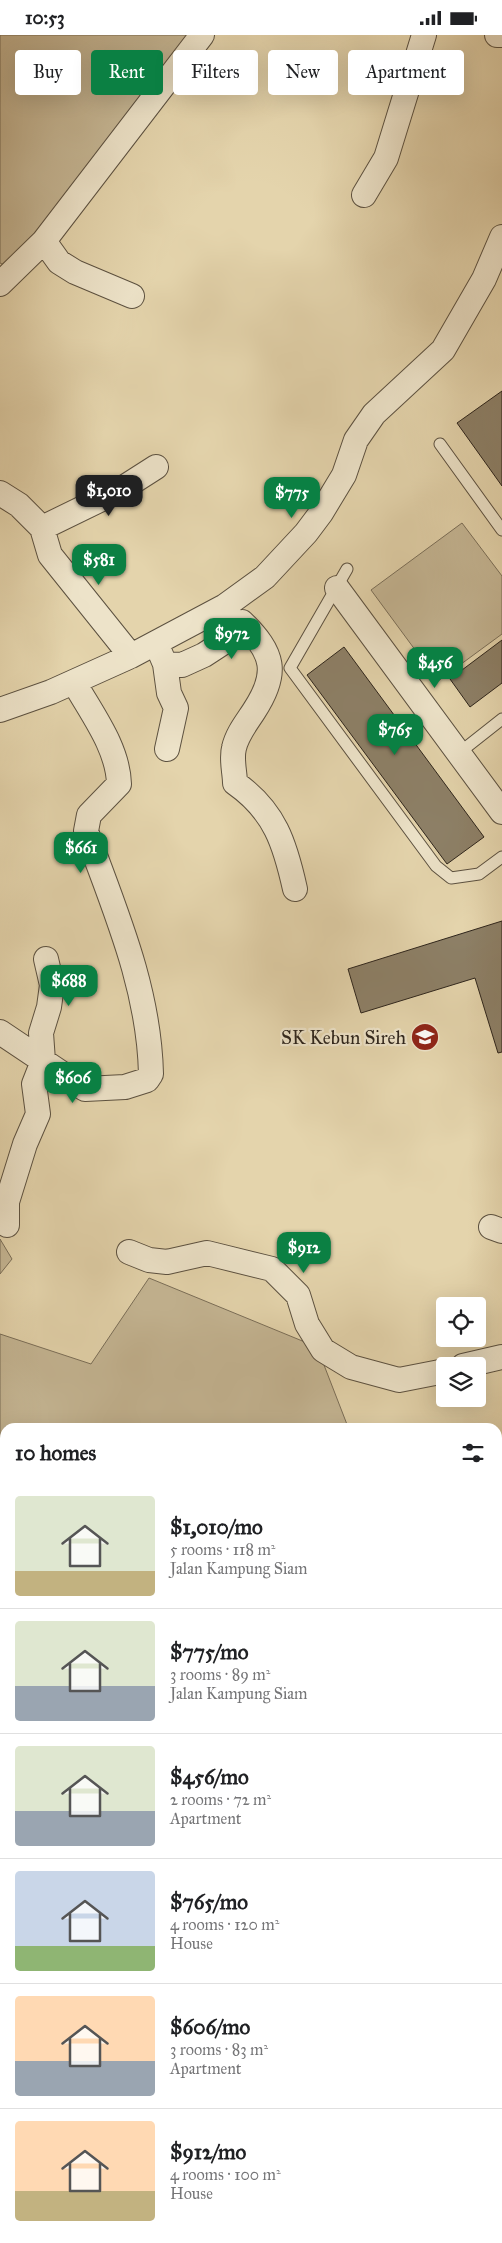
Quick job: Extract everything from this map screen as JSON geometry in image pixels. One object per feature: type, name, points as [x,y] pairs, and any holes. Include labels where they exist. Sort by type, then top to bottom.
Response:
[{"type":"street","points":[[0,284],[44,241],[202,35]]},
{"type":"street","points":[[364,195],[386,159],[424,35]]},
{"type":"street","points":[[497,35],[502,35]]},
{"type":"street","points":[[0,710],[74,682],[131,656],[161,654],[230,615],[306,533],[344,475],[356,440],[374,414],[443,350],[484,279],[502,237]]},
{"type":"street","points":[[44,241],[59,262],[75,272],[132,296]]},
{"type":"street","points":[[42,529],[120,490],[156,467]]},
{"type":"street","points":[[0,493],[19,505],[42,529],[50,555],[131,656]]},
{"type":"street","points":[[342,578],[459,753],[502,812]]},
{"type":"street","points":[[161,654],[182,665],[204,655],[227,640],[230,615]]},
{"type":"street","points":[[230,615],[242,622],[262,645],[270,672],[269,685],[243,727],[233,749],[235,783],[254,797],[272,821],[287,852],[295,889]]},
{"type":"street","points":[[161,654],[168,693],[176,708],[167,749]]},
{"type":"street","points":[[0,1032],[85,1089],[126,1087],[147,1080],[151,1075],[148,1037],[134,960],[86,831],[89,815],[119,784],[119,770],[112,751],[74,682]]},
{"type":"street","points":[[7,1225],[7,1202],[25,1144],[38,1114],[34,1084],[43,1061],[41,1033],[50,1007],[52,985],[46,959]]},
{"type":"street","points":[[129,1252],[149,1260],[167,1262],[207,1253],[272,1269],[298,1295],[307,1324],[323,1350],[351,1367],[399,1380],[436,1373]]},
{"type":"street","points":[[486,1361],[502,1357]]},
{"type":"lane","points":[[440,443],[502,530]]},
{"type":"lane","points":[[342,578],[290,668],[436,866],[451,878],[479,874],[502,857]]},
{"type":"lane","points":[[459,753],[502,719]]},
{"type":"shaded area","points":[[0,35],[191,35],[179,50],[173,50],[173,58],[163,70],[163,50],[91,50],[91,95],[144,95],[8,267],[0,263]]},
{"type":"shaded area","points":[[462,523],[502,576],[502,634],[438,681],[371,590]]},
{"type":"shaded area","points":[[0,1239],[12,1259],[0,1274]]},
{"type":"shaded area","points":[[149,1278],[317,1347],[346,1423],[0,1423],[0,1334],[91,1364]]},
{"type":"building","points":[[502,391],[502,486],[457,423]]},
{"type":"building","points":[[502,640],[502,683],[470,707],[450,679]]},
{"type":"building","points":[[344,647],[484,837],[447,864],[307,675]]},
{"type":"building","points":[[502,921],[502,1052],[498,1053],[475,978],[361,1013],[348,969]]},
{"type":"place","name":"SK Kebun Sireh","points":[[425,1037]]}]
